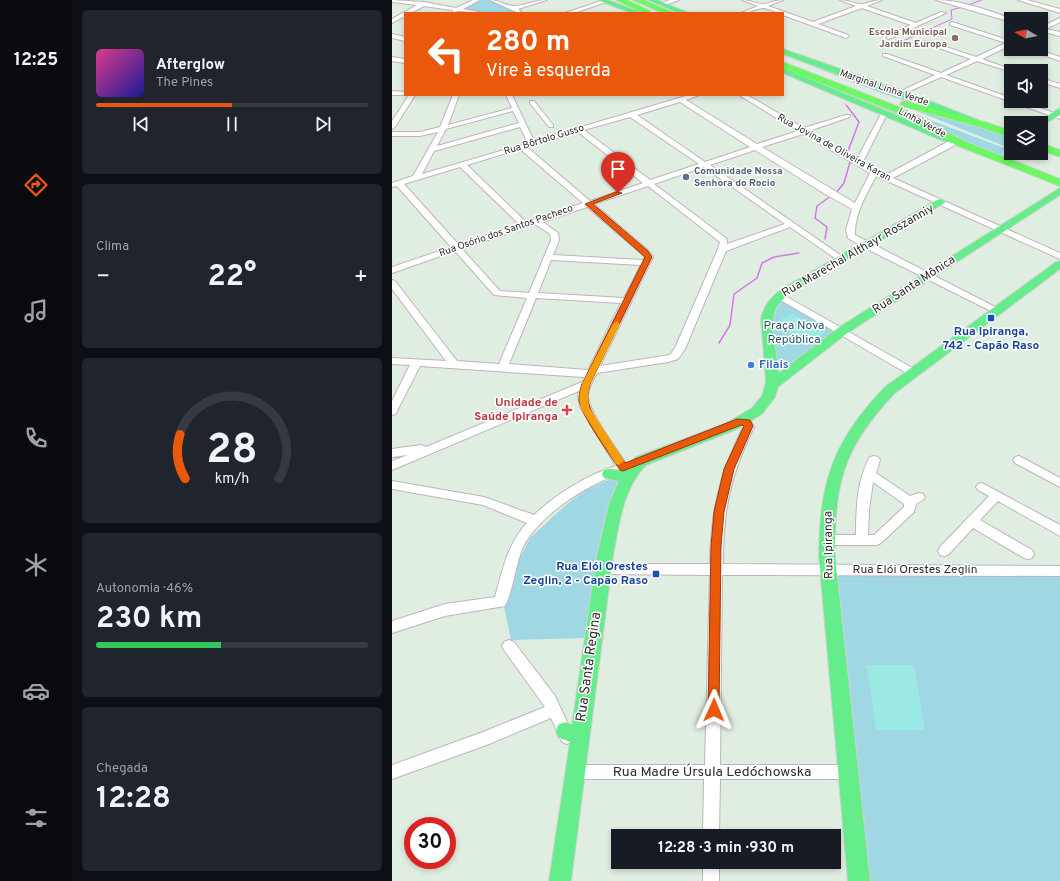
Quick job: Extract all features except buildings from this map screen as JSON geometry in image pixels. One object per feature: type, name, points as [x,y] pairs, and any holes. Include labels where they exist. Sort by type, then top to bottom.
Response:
[{"type":"highway","points":[[620,0],[650,12]]},
{"type":"highway","points":[[637,0],[667,12]]},
{"type":"highway","name":"Linha Verde","points":[[784,57],[913,107],[984,125],[1004,132]]},
{"type":"highway","name":"Linha Verde","points":[[784,65],[896,109],[922,121],[956,141],[1060,183]]},
{"type":"highway","points":[[1048,149],[1060,154]]},
{"type":"main road","points":[[652,0],[682,12]]},
{"type":"main road","points":[[604,1],[635,12]]},
{"type":"main road","name":"Marginal Linha Verde","points":[[784,51],[838,72],[901,93],[984,125]]},
{"type":"main road","name":"Marginal Linha Verde","points":[[784,70],[944,138],[956,141]]},
{"type":"main road","points":[[1048,119],[1058,115]]},
{"type":"main road","name":"Rua Santa Mônica","points":[[772,385],[842,331],[1060,191]]},
{"type":"main road","name":"Rua Marechal Althayr Roszanniy","points":[[642,461],[744,425],[768,397],[772,385],[773,374],[767,319],[771,306],[780,296],[941,202]]},
{"type":"main road","name":"Rua Ipiranga","points":[[859,881],[828,570],[826,540],[830,490],[847,445],[860,424],[877,402],[912,372],[1060,264]]},
{"type":"main road","name":"Rua Santa Regina","points":[[560,881],[576,765],[572,731],[614,511],[625,474],[642,461]]},
{"type":"main road","points":[[609,474],[625,474]]},
{"type":"street","points":[[392,0],[472,12]]},
{"type":"street","points":[[408,12],[431,0]]},
{"type":"street","points":[[452,12],[477,0]]},
{"type":"street","points":[[493,0],[520,12]]},
{"type":"street","points":[[512,9],[544,0]]},
{"type":"street","points":[[662,4],[676,0]]},
{"type":"street","points":[[745,0],[780,12]]},
{"type":"street","points":[[747,12],[780,0]]},
{"type":"street","points":[[843,0],[917,25]]},
{"type":"street","points":[[813,24],[879,0]]},
{"type":"street","points":[[939,0],[1004,18]]},
{"type":"street","points":[[1021,0],[1060,11]]},
{"type":"street","points":[[571,12],[604,1]]},
{"type":"street","points":[[964,6],[972,1]]},
{"type":"street","points":[[588,7],[594,10]]},
{"type":"street","points":[[784,13],[846,36]]},
{"type":"street","points":[[889,38],[943,13]]},
{"type":"street","points":[[392,21],[404,14]]},
{"type":"street","points":[[1048,26],[1060,20]]},
{"type":"street","points":[[952,24],[1004,41]]},
{"type":"street","points":[[1048,31],[1060,34]]},
{"type":"street","points":[[392,36],[404,38]]},
{"type":"street","points":[[926,42],[1004,68]]},
{"type":"street","points":[[901,93],[1004,46]]},
{"type":"street","points":[[885,55],[1004,98]]},
{"type":"street","points":[[1048,55],[1060,59]]},
{"type":"street","points":[[392,59],[404,61]]},
{"type":"street","points":[[1048,82],[1060,86]]},
{"type":"street","points":[[392,94],[404,94]]},
{"type":"street","points":[[392,127],[411,96]]},
{"type":"street","points":[[416,178],[442,128],[456,96]]},
{"type":"street","points":[[510,96],[524,110],[551,126]]},
{"type":"street","name":"Rua Bôrtolo Gusso","points":[[395,184],[693,96]]},
{"type":"street","name":"Rua Jovina de Oliveira Karan","points":[[744,96],[874,172],[1060,256]]},
{"type":"street","points":[[681,100],[828,192],[857,208]]},
{"type":"street","points":[[392,134],[415,134],[524,110],[532,102]]},
{"type":"street","points":[[1036,108],[1058,115]]},
{"type":"street","points":[[524,110],[523,124],[532,144]]},
{"type":"street","points":[[859,163],[885,112]]},
{"type":"street","points":[[631,114],[842,259]]},
{"type":"street","name":"Rua Osório dos Santos Pacheco","points":[[392,270],[848,116]]},
{"type":"street","points":[[431,150],[523,124]]},
{"type":"street","points":[[392,362],[592,372],[674,357],[680,349],[724,241],[579,130]]},
{"type":"street","points":[[886,178],[956,141]]},
{"type":"street","points":[[522,147],[648,255],[647,263],[586,384],[583,395],[585,407],[625,474]]},
{"type":"street","points":[[462,164],[525,225]]},
{"type":"street","points":[[874,172],[857,208],[850,234],[853,238],[996,310]]},
{"type":"street","points":[[395,184],[497,293],[628,301]]},
{"type":"street","points":[[503,367],[554,243],[555,236],[551,230],[536,221]]},
{"type":"street","points":[[722,249],[792,224]]},
{"type":"street","points":[[548,257],[647,263]]},
{"type":"street","points":[[392,283],[455,365]]},
{"type":"street","points":[[780,296],[912,372]]},
{"type":"street","points":[[392,411],[416,363]]},
{"type":"street","points":[[392,466],[586,384]]},
{"type":"street","points":[[711,829],[717,529],[722,495],[729,469],[740,443],[744,425]]},
{"type":"street","points":[[392,454],[438,446]]},
{"type":"street","points":[[862,540],[863,503],[869,474],[874,460]]},
{"type":"street","points":[[1019,460],[1060,483]]},
{"type":"street","points":[[392,627],[438,611],[500,602],[515,552],[536,521],[576,489],[609,474]]},
{"type":"street","points":[[826,540],[877,540],[910,509],[914,499],[869,474]]},
{"type":"street","points":[[392,485],[484,501],[536,521]]},
{"type":"street","points":[[982,487],[1060,531]]},
{"type":"street","points":[[944,551],[996,495]]},
{"type":"street","points":[[972,521],[1028,554]]},
{"type":"street","name":"Rua Elói Orestes Zeglin","points":[[603,569],[1060,571]]},
{"type":"street","points":[[509,646],[544,693],[554,710],[572,731]]},
{"type":"street","points":[[392,772],[484,739],[554,710]]},
{"type":"street","name":"Rua Madre Úrsula Ledóchowska","points":[[576,765],[712,772],[848,772]]},
{"type":"street","points":[[711,869],[711,881]]},
{"type":"green space","points":[[481,0],[490,0],[516,12],[482,12],[460,9]]},
{"type":"green space","points":[[784,52],[953,115],[910,103],[784,55]]},
{"type":"green space","points":[[784,66],[894,110],[926,127],[784,68]]},
{"type":"green space","points":[[904,106],[968,123],[1004,136],[1004,146]]},
{"type":"green space","points":[[899,108],[1004,148],[1001,157],[964,143],[923,119]]},
{"type":"green space","name":"Praça Nova República","points":[[778,302],[785,302],[835,331],[785,370],[777,369],[770,319]]},
{"type":"green space","points":[[792,313],[825,333],[807,344],[774,324]]},
{"type":"green space","points":[[610,479],[616,480],[619,483],[587,638],[511,640],[504,607],[520,558],[530,538],[567,504],[586,490]]},
{"type":"green space","points":[[834,574],[1060,575],[1060,881],[865,881]]},
{"type":"green space","points":[[867,665],[914,665],[925,730],[876,730]]},
{"type":"waterway","points":[[968,5],[982,0]]},
{"type":"waterway","points":[[903,41],[952,19],[951,10],[963,7]]},
{"type":"waterway","points":[[847,106],[859,122],[848,151]]},
{"type":"waterway","points":[[836,193],[844,183],[850,162]]},
{"type":"waterway","points":[[825,239],[827,227],[815,218],[817,206],[831,196]]},
{"type":"waterway","points":[[719,343],[730,325],[734,294],[757,278],[762,263],[774,257],[799,253]]},
{"type":"slow traffic","points":[[617,324],[586,384],[583,395],[585,407],[619,461]]},
{"type":"place","name":"Escola Municipal Jardim Europa","points":[[955,38]]},
{"type":"place","name":"Comunidade Nossa Senhora do Rocio","points":[[686,177]]},
{"type":"place","name":"Rua Ipiranga, 742 - Capão Raso","points":[[991,318]]},
{"type":"place","name":"Filais","points":[[751,365]]},
{"type":"place","name":"Unidade de Saúde Ipiranga","points":[[567,410]]},
{"type":"place","name":"Rua Elói Orestes Zeglin, 2 - Capão Raso","points":[[656,574]]},
{"type":"route","points":[[618,193],[588,204],[649,257],[586,384],[583,395],[585,407],[623,468],[740,422],[744,422],[749,426],[729,469],[719,512],[716,546],[714,710]]}]
